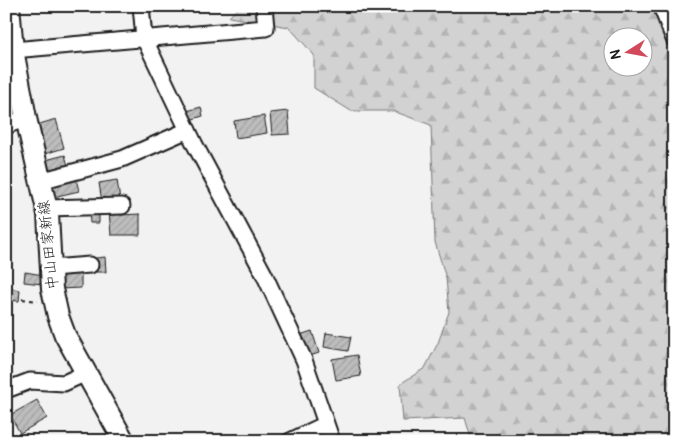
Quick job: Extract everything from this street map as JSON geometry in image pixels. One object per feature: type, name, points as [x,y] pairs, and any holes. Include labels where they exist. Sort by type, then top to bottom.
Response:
[{"type":"main road","name":"中山田家新線","points":[[9,6],[10,43],[46,208],[52,290],[58,316],[65,335],[124,441]]},
{"type":"street","points":[[141,6],[144,38],[188,130],[264,274],[304,360],[332,441]]},
{"type":"street","points":[[10,43],[144,38],[266,28],[264,6]]},
{"type":"street","points":[[661,6],[674,39]]},
{"type":"street","points":[[6,126],[26,118]]},
{"type":"street","points":[[40,182],[122,159],[188,130]]},
{"type":"street","points":[[46,208],[122,206]]},
{"type":"street","points":[[51,268],[90,265]]},
{"type":"street","points":[[6,390],[30,381],[64,383],[86,373]]},
{"type":"street","points":[[290,441],[326,424]]},
{"type":"green space","points":[[240,6],[674,6],[674,441],[472,441],[465,418],[403,421],[400,384],[425,368],[438,343],[449,312],[446,278],[435,242],[431,125],[393,111],[351,111],[314,88],[314,55],[289,27],[229,17]]},
{"type":"building","points":[[13,97],[15,104],[9,107],[12,116],[6,118],[6,99]]},
{"type":"building","points":[[201,107],[203,116],[189,120],[187,111]]},
{"type":"building","points":[[288,111],[290,134],[272,135],[270,113]]},
{"type":"building","points":[[264,116],[267,133],[236,138],[234,121]]},
{"type":"building","points":[[56,119],[64,148],[41,155],[33,126]]},
{"type":"building","points":[[65,155],[68,166],[44,171],[42,161]]},
{"type":"building","points":[[76,179],[79,191],[53,197],[50,185]]},
{"type":"building","points":[[117,180],[120,200],[102,202],[99,183]]},
{"type":"building","points":[[89,211],[99,211],[99,223],[90,223]]},
{"type":"building","points":[[109,211],[119,211],[120,215],[140,214],[140,235],[111,235]]},
{"type":"building","points":[[105,257],[106,272],[95,272],[96,258]]},
{"type":"building","points":[[81,269],[81,288],[59,289],[58,270]]},
{"type":"building","points":[[25,272],[43,275],[42,284],[24,282]]},
{"type":"building","points":[[9,288],[20,290],[19,301],[8,300]]},
{"type":"building","points":[[312,331],[319,353],[307,357],[300,335]]},
{"type":"building","points":[[326,333],[351,337],[348,351],[324,347]]},
{"type":"building","points":[[357,355],[361,376],[336,380],[332,359]]},
{"type":"building","points":[[37,400],[47,418],[20,433],[10,415]]}]
